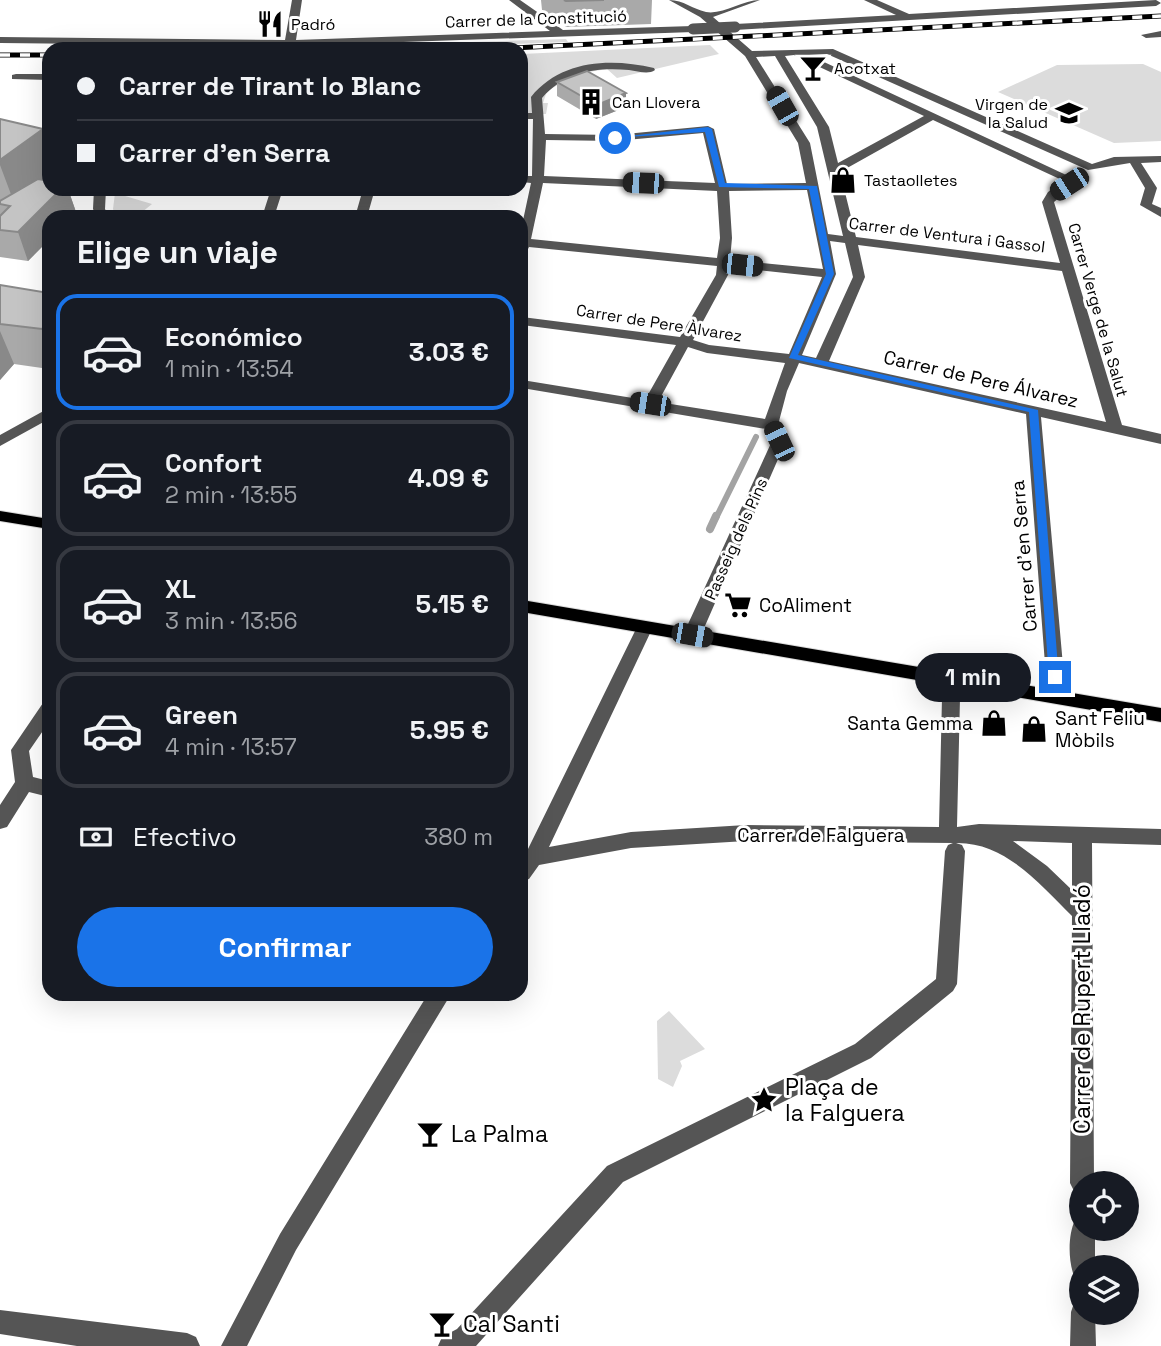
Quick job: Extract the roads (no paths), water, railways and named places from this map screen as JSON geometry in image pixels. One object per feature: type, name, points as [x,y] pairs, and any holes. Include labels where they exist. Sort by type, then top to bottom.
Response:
[{"type":"main road","points":[[0,516],[42,523]]},
{"type":"main road","points":[[528,607],[1161,715]]},
{"type":"street","points":[[290,42],[297,0]]},
{"type":"street","points":[[514,0],[561,34]]},
{"type":"street","points":[[528,245],[723,261],[830,274],[804,143],[749,54],[704,15],[674,0]]},
{"type":"street","points":[[704,15],[719,14],[755,0]]},
{"type":"street","points":[[869,0],[908,17]]},
{"type":"street","points":[[1039,0],[1049,9]]},
{"type":"street","name":"Carrer de la Constitució","points":[[320,42],[735,27],[1155,1]]},
{"type":"street","points":[[1146,35],[1161,34]]},
{"type":"street","name":"Carrer de la Constitució","points":[[0,40],[193,42]]},
{"type":"street","points":[[749,54],[829,51],[1092,168],[1114,160],[1161,159]]},
{"type":"street","points":[[797,53],[932,116]]},
{"type":"street","points":[[779,54],[823,127],[859,277],[821,363]]},
{"type":"street","points":[[528,221],[538,180],[540,137],[539,116],[535,104],[542,89],[584,68],[617,64],[650,70]]},
{"type":"street","points":[[16,76],[42,77]]},
{"type":"street","points":[[528,116],[539,116]]},
{"type":"street","points":[[834,170],[932,116]]},
{"type":"street","name":"Carrer Verge de la Salut","points":[[932,116],[1073,181],[1052,195],[1048,202],[1115,428]]},
{"type":"street","points":[[540,137],[615,138],[708,129],[722,185],[726,237],[722,275],[650,404]]},
{"type":"street","points":[[1133,159],[1151,188],[1146,205],[1160,213]]},
{"type":"street","points":[[528,179],[813,186]]},
{"type":"street","name":"Carrer de Ventura i Gassol","points":[[824,237],[1066,268]]},
{"type":"street","name":"Passeig dels Pins","points":[[692,635],[779,441],[771,425],[792,358],[830,274]]},
{"type":"street","name":"Carrer de Pere Àlvarez","points":[[528,322],[686,342],[707,349],[792,358]]},
{"type":"street","name":"Carrer de Pere Álvarez","points":[[792,358],[1161,439]]},
{"type":"street","points":[[528,385],[771,425]]},
{"type":"street","name":"Carrer d'en Serra","points":[[1033,410],[1055,677],[1052,697]]},
{"type":"street","points":[[0,441],[42,418]]},
{"type":"street","points":[[528,858],[566,795],[645,627]]},
{"type":"street","points":[[948,825],[951,698]]},
{"type":"street","points":[[0,821],[25,783],[20,750],[42,718]]},
{"type":"street","points":[[25,783],[42,787]]},
{"type":"street","points":[[972,832],[1026,859],[1082,913]]},
{"type":"street","name":"Carrer de Falguera","points":[[528,862],[631,840],[746,833],[1083,834]]},
{"type":"street","points":[[1083,834],[1161,837]]},
{"type":"street","name":"Carrer de Rupert Lladó","points":[[1083,834],[1083,1171]]},
{"type":"street","points":[[451,1346],[466,1338],[615,1174],[863,1051],[946,984],[955,851]]},
{"type":"street","points":[[234,1346],[288,1242],[436,1001]]},
{"type":"street","points":[[0,1322],[108,1338],[187,1346]]},
{"type":"street","points":[[1083,1325],[1083,1346]]},
{"type":"waterway","points":[[716,518],[756,437]]},
{"type":"waterway","points":[[710,529],[716,516]]},
{"type":"railway","points":[[528,47],[1161,16]]},
{"type":"railway","points":[[0,55],[42,55]]},
{"type":"place","name":"Padró","points":[[270,24]]},
{"type":"place","name":"Acotxat","points":[[813,68]]},
{"type":"place","name":"Can Llovera","points":[[591,102]]},
{"type":"place","name":"Virgen de la Salud","points":[[1069,113]]},
{"type":"place","name":"Tastaolletes","points":[[843,180]]},
{"type":"place","name":"CoAliment","points":[[738,605]]},
{"type":"place","name":"Santa Gemma","points":[[994,723]]},
{"type":"place","name":"Sant Feliu Mòbils","points":[[1034,729]]},
{"type":"place","name":"Plaça de la Falguera","points":[[764,1100]]},
{"type":"place","name":"La Palma","points":[[430,1134]]},
{"type":"place","name":"Cal Santi","points":[[442,1324]]}]
